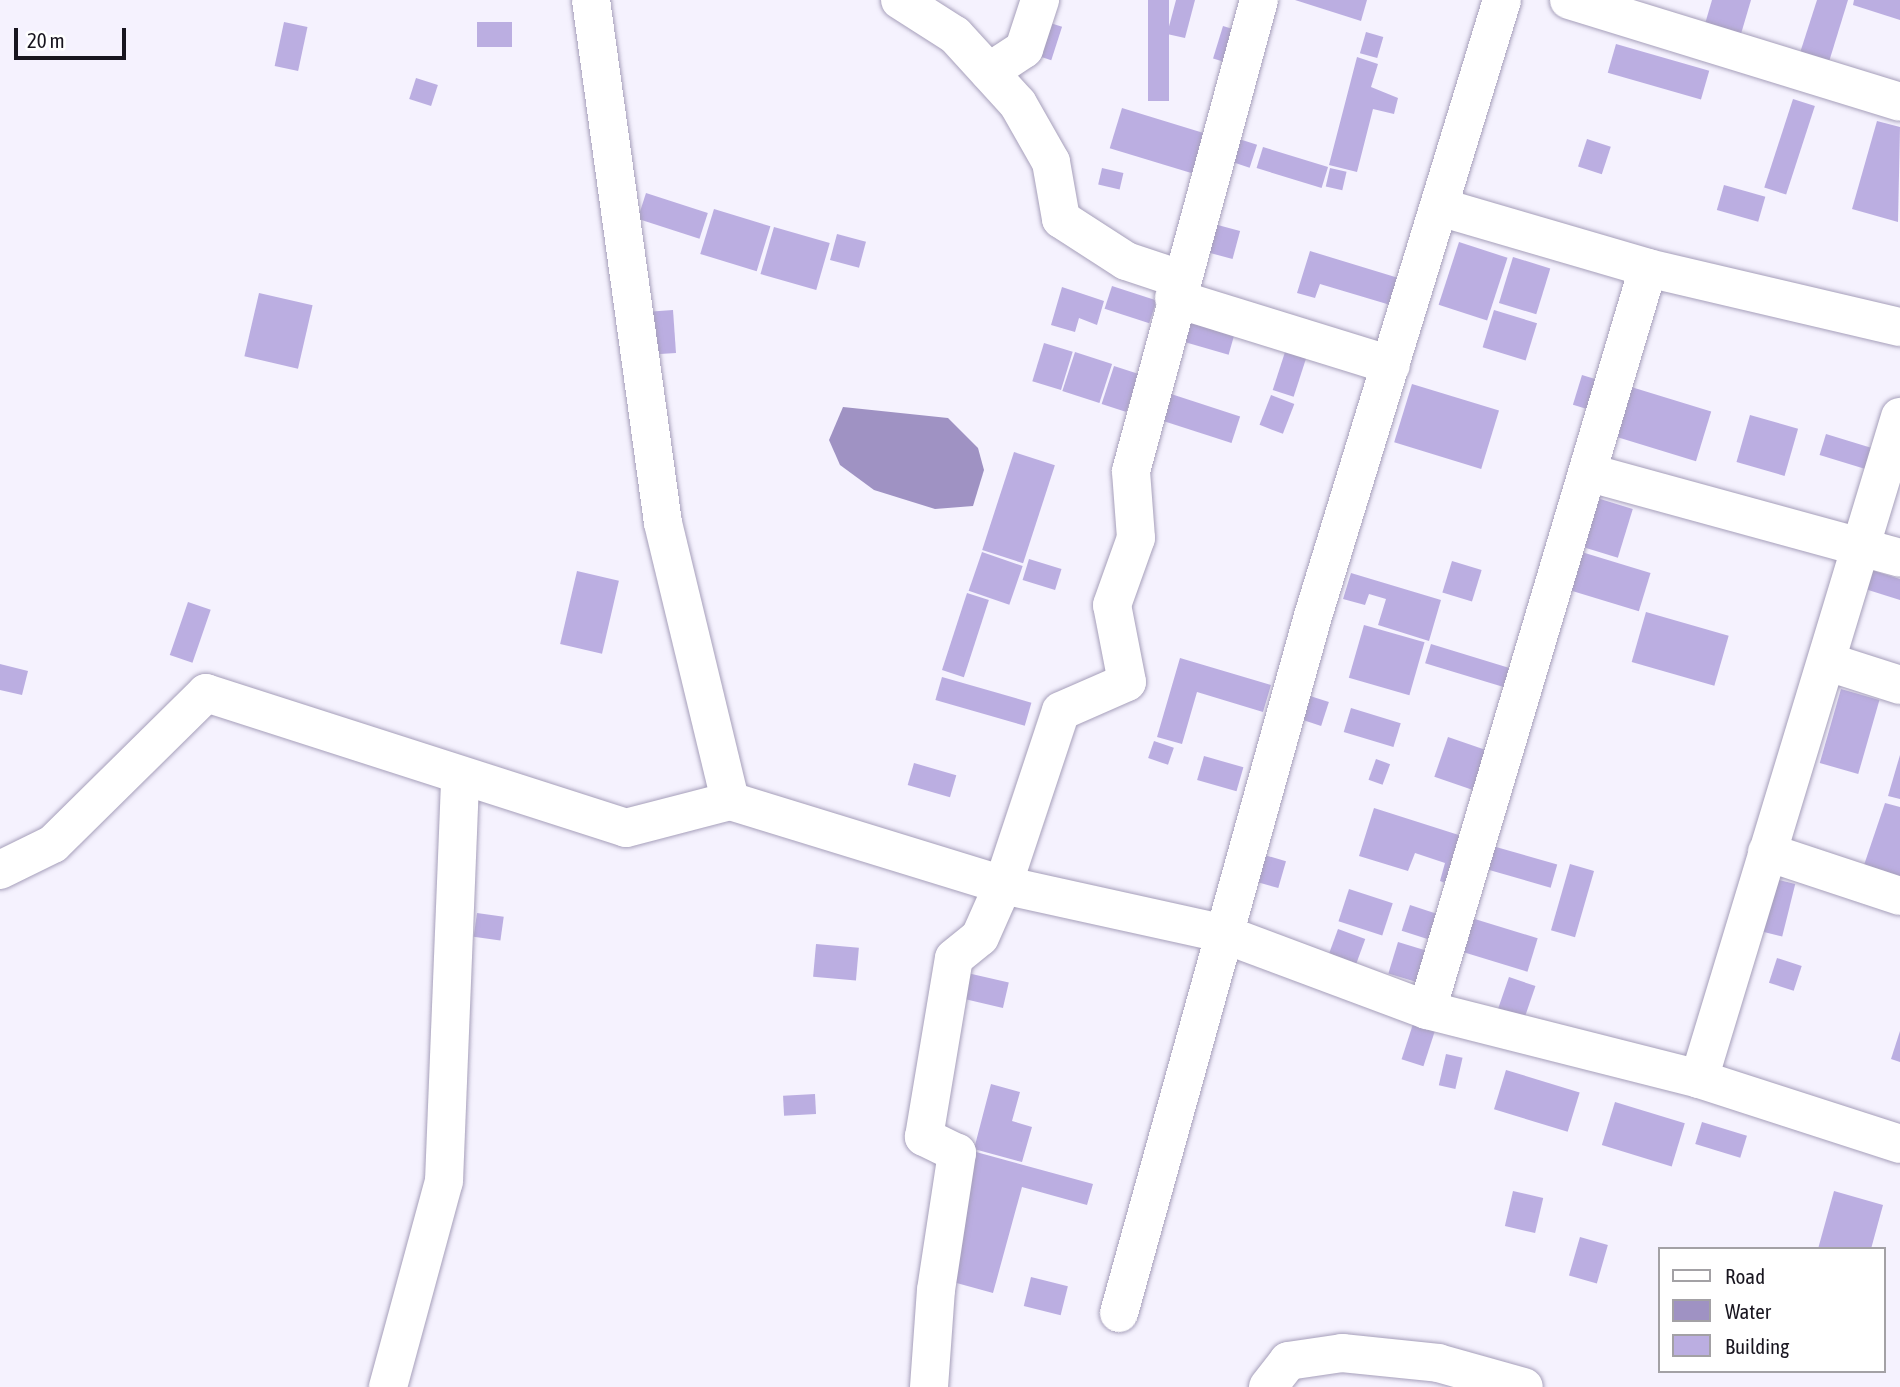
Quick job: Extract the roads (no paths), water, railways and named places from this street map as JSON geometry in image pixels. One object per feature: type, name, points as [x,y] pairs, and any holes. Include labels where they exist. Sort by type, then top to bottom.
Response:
[{"type":"street","points":[[592,0],[663,523],[730,800]]},
{"type":"street","points":[[900,0],[956,35],[1018,104],[1051,162],[1061,219],[1126,261],[1177,288],[1391,365]]},
{"type":"street","points":[[989,72],[1024,49],[1040,0]]},
{"type":"street","points":[[929,1387],[957,1153],[924,1137],[954,958],[980,937],[1003,885],[1061,711],[1127,682],[1112,605],[1136,538],[1131,471],[1177,288],[1259,0]]},
{"type":"street","points":[[1119,1313],[1221,933],[1502,0]]},
{"type":"street","points":[[1569,0],[1900,102]]},
{"type":"street","points":[[1440,207],[1648,268],[1900,327]]},
{"type":"street","points":[[1427,1010],[1579,484],[1590,473],[1648,268]]},
{"type":"street","points":[[1699,1079],[1767,852],[1864,546],[1900,417]]},
{"type":"street","points":[[1590,473],[1900,558]]},
{"type":"street","points":[[1828,662],[1900,685]]},
{"type":"street","points":[[0,870],[53,844],[206,693],[626,828],[730,800],[1003,885],[1221,933],[1427,1010],[1699,1079],[1900,1144]]},
{"type":"street","points":[[388,1387],[444,1181],[460,776]]},
{"type":"street","points":[[1767,852],[1900,896]]},
{"type":"street","points":[[1268,1387],[1287,1361],[1342,1353],[1438,1363],[1524,1387]]},
{"type":"water","points":[[843,407],[948,418],[978,448],[984,470],[973,506],[935,509],[874,490],[840,465],[829,440]]}]
